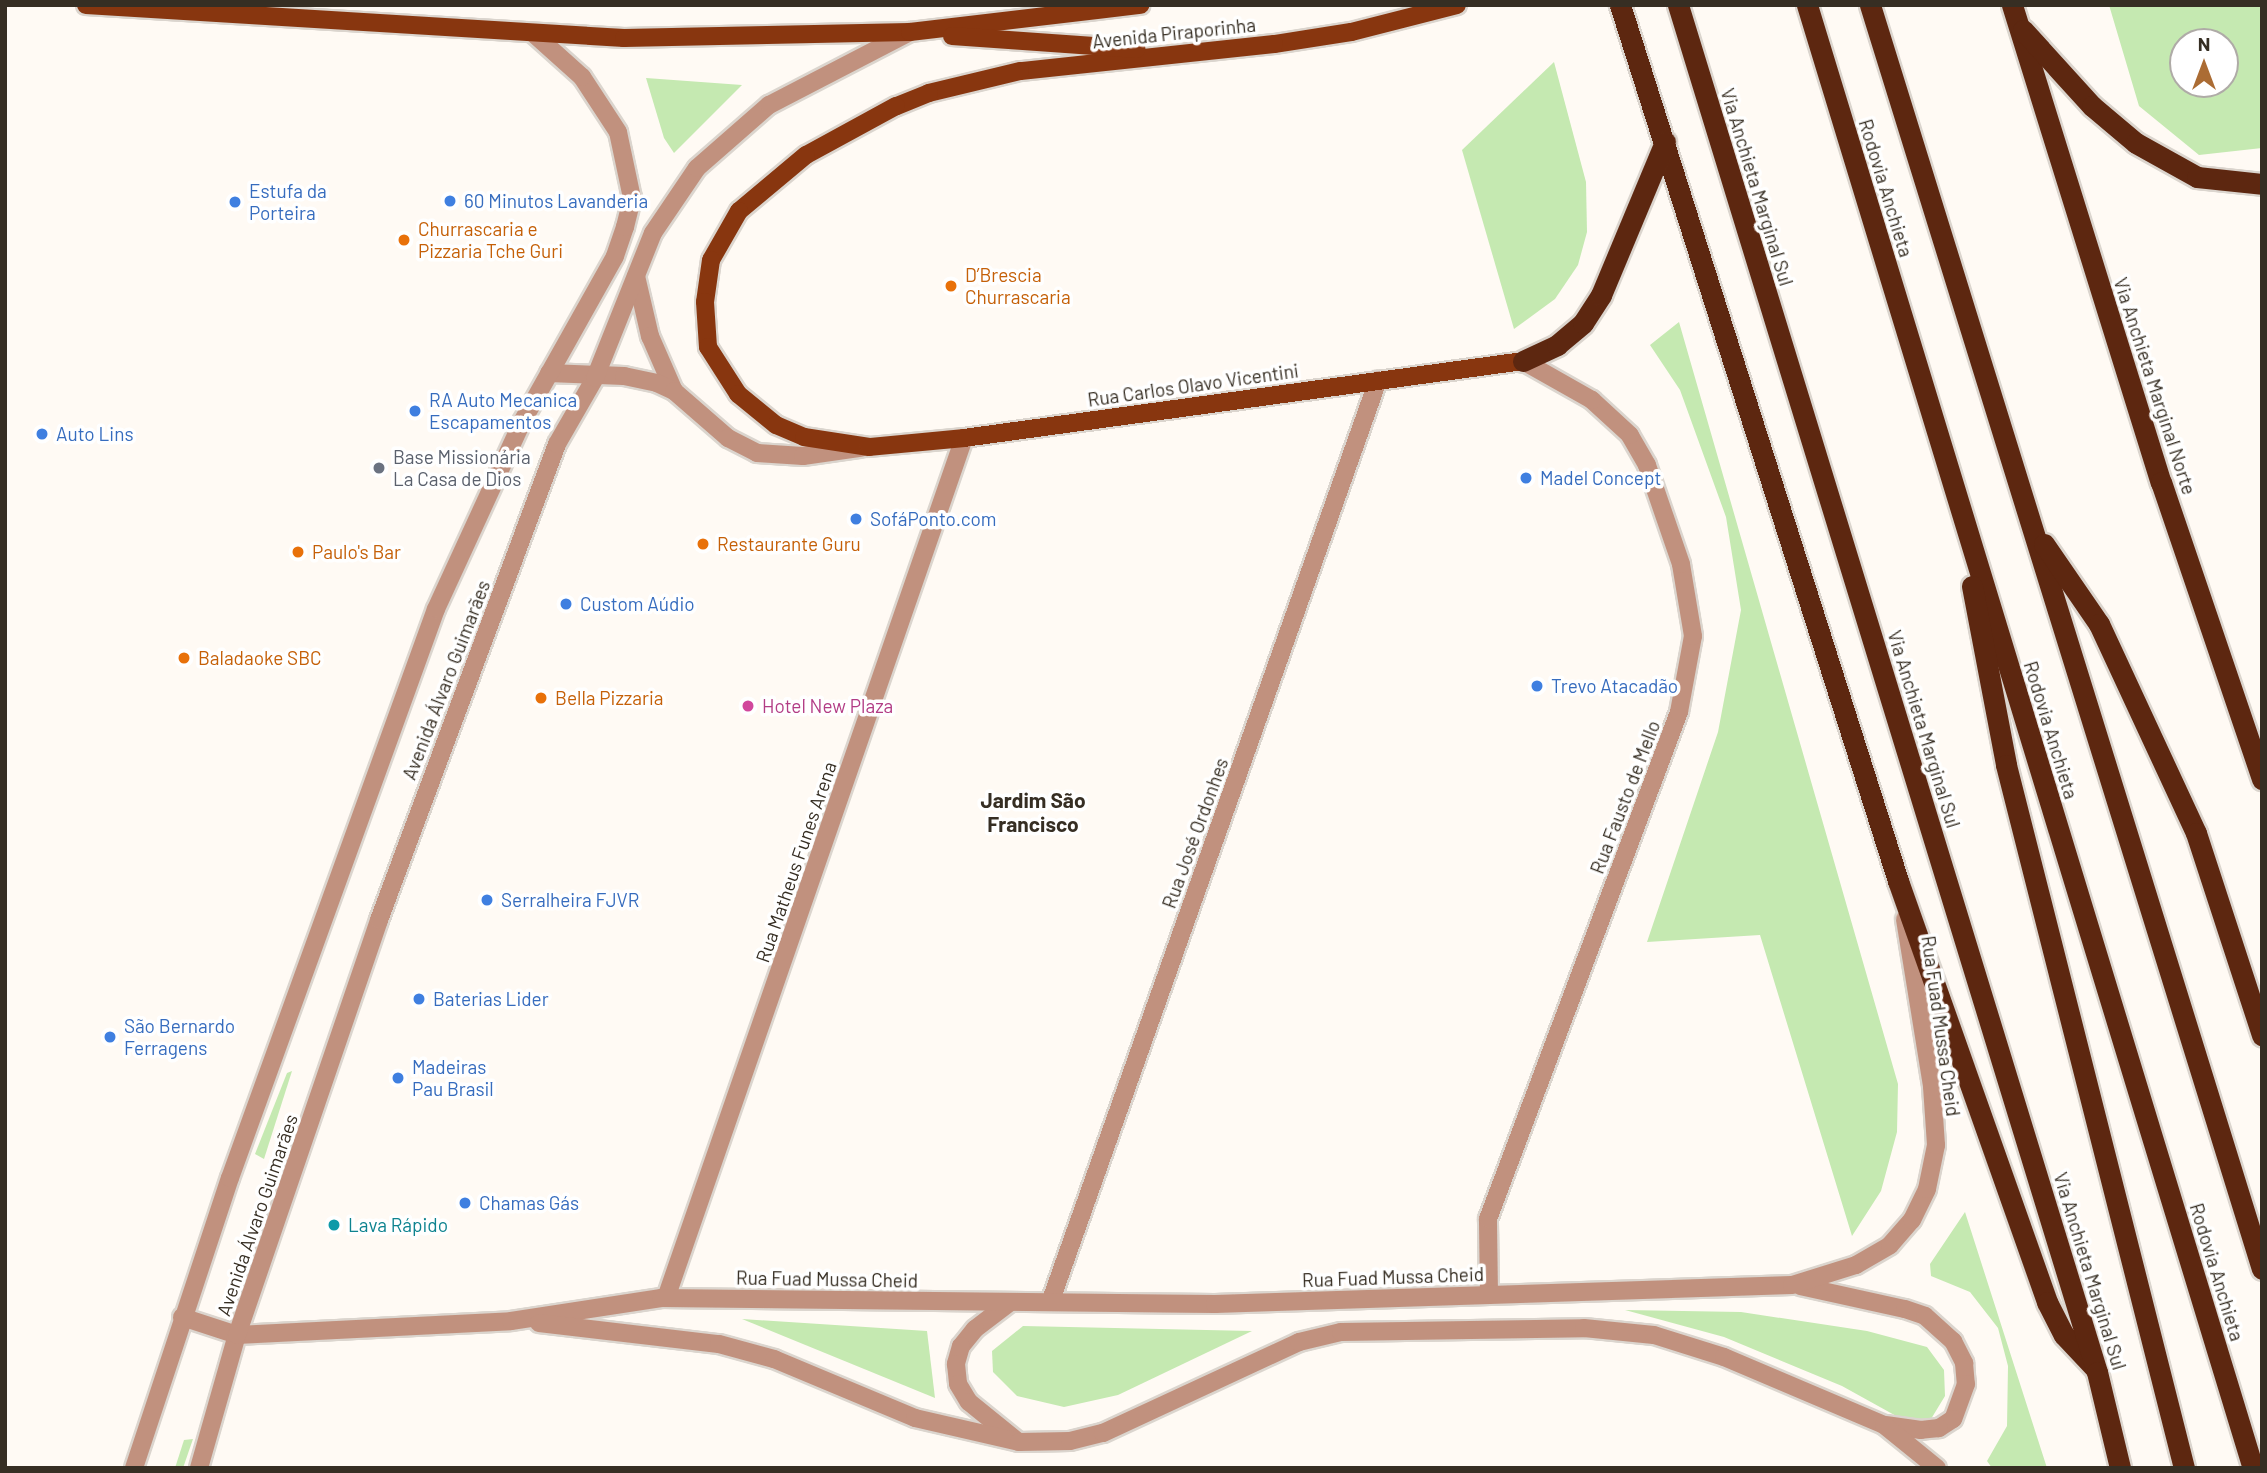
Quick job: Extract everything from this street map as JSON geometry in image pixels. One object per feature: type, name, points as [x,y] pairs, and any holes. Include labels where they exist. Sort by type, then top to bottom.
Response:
[{"type":"highway","points":[[1620,5],[1898,881],[2047,1302],[2064,1335],[2097,1372]]},
{"type":"highway","name":"Via Anchieta Marginal Sul","points":[[1678,5],[2097,1372],[2120,1468]]},
{"type":"highway","name":"Rodovia Anchieta","points":[[1807,5],[2253,1468]]},
{"type":"highway","name":"Rodovia Anchieta","points":[[1870,5],[2262,1269]]},
{"type":"highway","points":[[2015,15],[2092,106],[2136,143],[2197,177],[2262,184]]},
{"type":"highway","name":"Via Anchieta Marginal Norte","points":[[2015,15],[2161,482],[2262,779]]},
{"type":"highway","points":[[1523,361],[1557,345],[1583,323],[1601,295],[1665,142]]},
{"type":"highway","points":[[1951,478],[2006,765],[2184,1468]]},
{"type":"highway","points":[[2032,525],[2099,624],[2196,832],[2262,1035]]},
{"type":"main road","name":"Avenida Piraporinha","points":[[86,5],[624,38],[910,33],[1140,5]]},
{"type":"main road","name":"Avenida Piraporinha","points":[[705,327],[711,260],[739,211],[806,155],[896,106],[929,93],[1020,71],[1351,32],[1457,5]]},
{"type":"main road","points":[[910,33],[1178,52]]},
{"type":"main road","name":"Rua Carlos Olavo Vicentini","points":[[705,327],[708,347],[726,378],[776,425],[804,438],[869,447],[964,438],[1523,361]]},
{"type":"street","name":"Avenida Álvaro Guimarães","points":[[199,1468],[237,1335],[383,908],[557,444],[594,378],[668,207],[707,159],[769,105],[910,33]]},
{"type":"street","name":"Avenida Álvaro Guimarães","points":[[134,1468],[182,1317],[432,621],[478,512],[549,373],[615,256],[632,198],[624,147],[609,112],[582,77],[534,34]]},
{"type":"street","points":[[636,276],[650,336],[674,391]]},
{"type":"street","name":"Rua Fausto de Mello","points":[[1489,1295],[1488,1219],[1679,712],[1693,636],[1681,564],[1647,465],[1630,435],[1592,400],[1523,361]]},
{"type":"street","name":"Rua Carlos Olavo Vicentini","points":[[549,373],[594,378],[633,377],[674,391],[728,438],[757,453],[803,456],[869,447]]},
{"type":"street","name":"Rua José Ordonhes","points":[[1051,1300],[1378,380]]},
{"type":"street","name":"Rua Matheus Funes Arena","points":[[666,1298],[964,438]]},
{"type":"street","name":"Rua Fuad Mussa Cheid","points":[[182,1317],[237,1335],[511,1321],[666,1298],[1009,1303],[1051,1300],[1215,1304],[1793,1285],[1856,1265],[1890,1245],[1912,1220],[1927,1189],[1936,1145],[1932,1086],[1898,881]]},
{"type":"street","points":[[1793,1285],[1905,1309],[1924,1316],[1953,1341],[1964,1363],[1966,1384],[1952,1419],[1939,1428],[1921,1430],[1884,1424]]},
{"type":"street","points":[[1009,1303],[975,1329],[961,1346],[956,1364],[958,1384],[969,1402],[983,1417],[1019,1442]]},
{"type":"street","name":"Rua Fuad Mussa Cheid","points":[[511,1321],[719,1344],[774,1359],[915,1418],[1019,1442],[1070,1441],[1103,1433],[1299,1342],[1341,1332],[1584,1328],[1654,1335],[1724,1357],[1884,1424],[1937,1468]]},
{"type":"green space","points":[[2109,5],[2262,5],[2262,148],[2199,155],[2139,106]]},
{"type":"green space","points":[[1554,62],[1586,182],[1587,232],[1578,265],[1555,299],[1514,329],[1462,150]]},
{"type":"green space","points":[[646,78],[742,85],[674,153],[664,138]]},
{"type":"green space","points":[[1679,322],[1898,1084],[1897,1132],[1881,1191],[1852,1236],[1760,935],[1647,942],[1718,732],[1741,610],[1726,517],[1680,390],[1650,345]]},
{"type":"green space","points":[[292,1071],[264,1159],[255,1154],[287,1073]]},
{"type":"green space","points":[[1965,1212],[2047,1468],[1992,1468],[1987,1461],[2007,1426],[2008,1366],[1998,1328],[1970,1292],[1931,1276],[1930,1264]]},
{"type":"green space","points":[[1625,1310],[1741,1312],[1867,1331],[1927,1347],[1944,1370],[1945,1396],[1931,1419],[1907,1422],[1842,1386],[1724,1337]]},
{"type":"green space","points":[[742,1319],[927,1331],[935,1398]]},
{"type":"green space","points":[[1023,1326],[1252,1331],[1118,1395],[1064,1407],[1017,1396],[993,1372],[992,1351]]},
{"type":"green space","points":[[193,1439],[183,1468],[175,1468],[184,1440]]},
{"type":"place","name":"60 Minutos Lavanderia","points":[[450,201]]},
{"type":"place","name":"Estufa da Porteira","points":[[235,202]]},
{"type":"place","name":"Churrascaria e Pizzaria Tche Guri","points":[[404,240]]},
{"type":"place","name":"D’Brescia Churrascaria","points":[[951,286]]},
{"type":"place","name":"RA Auto Mecanica Escapamentos","points":[[415,411]]},
{"type":"place","name":"Auto Lins","points":[[42,434]]},
{"type":"place","name":"Base Missionária La Casa de Dios","points":[[379,468]]},
{"type":"place","name":"Madel Concept","points":[[1526,478]]},
{"type":"place","name":"SofáPonto.com","points":[[856,519]]},
{"type":"place","name":"Restaurante Guru","points":[[703,544]]},
{"type":"place","name":"Paulo's Bar","points":[[298,552]]},
{"type":"place","name":"Custom Aúdio","points":[[566,604]]},
{"type":"place","name":"Baladaoke SBC","points":[[184,658]]},
{"type":"place","name":"Trevo Atacadão","points":[[1537,686]]},
{"type":"place","name":"Bella Pizzaria","points":[[541,698]]},
{"type":"place","name":"Hotel New Plaza","points":[[748,706]]},
{"type":"place","name":"Serralheira FJVR","points":[[487,900]]},
{"type":"place","name":"Baterias Lider","points":[[419,999]]},
{"type":"place","name":"São Bernardo Ferragens","points":[[110,1037]]},
{"type":"place","name":"Madeiras Pau Brasil","points":[[398,1078]]},
{"type":"place","name":"Chamas Gás","points":[[465,1203]]},
{"type":"place","name":"Lava Rápido","points":[[334,1225]]},
{"type":"district","name":"Jardim São Francisco","points":[[1033,812]]}]
